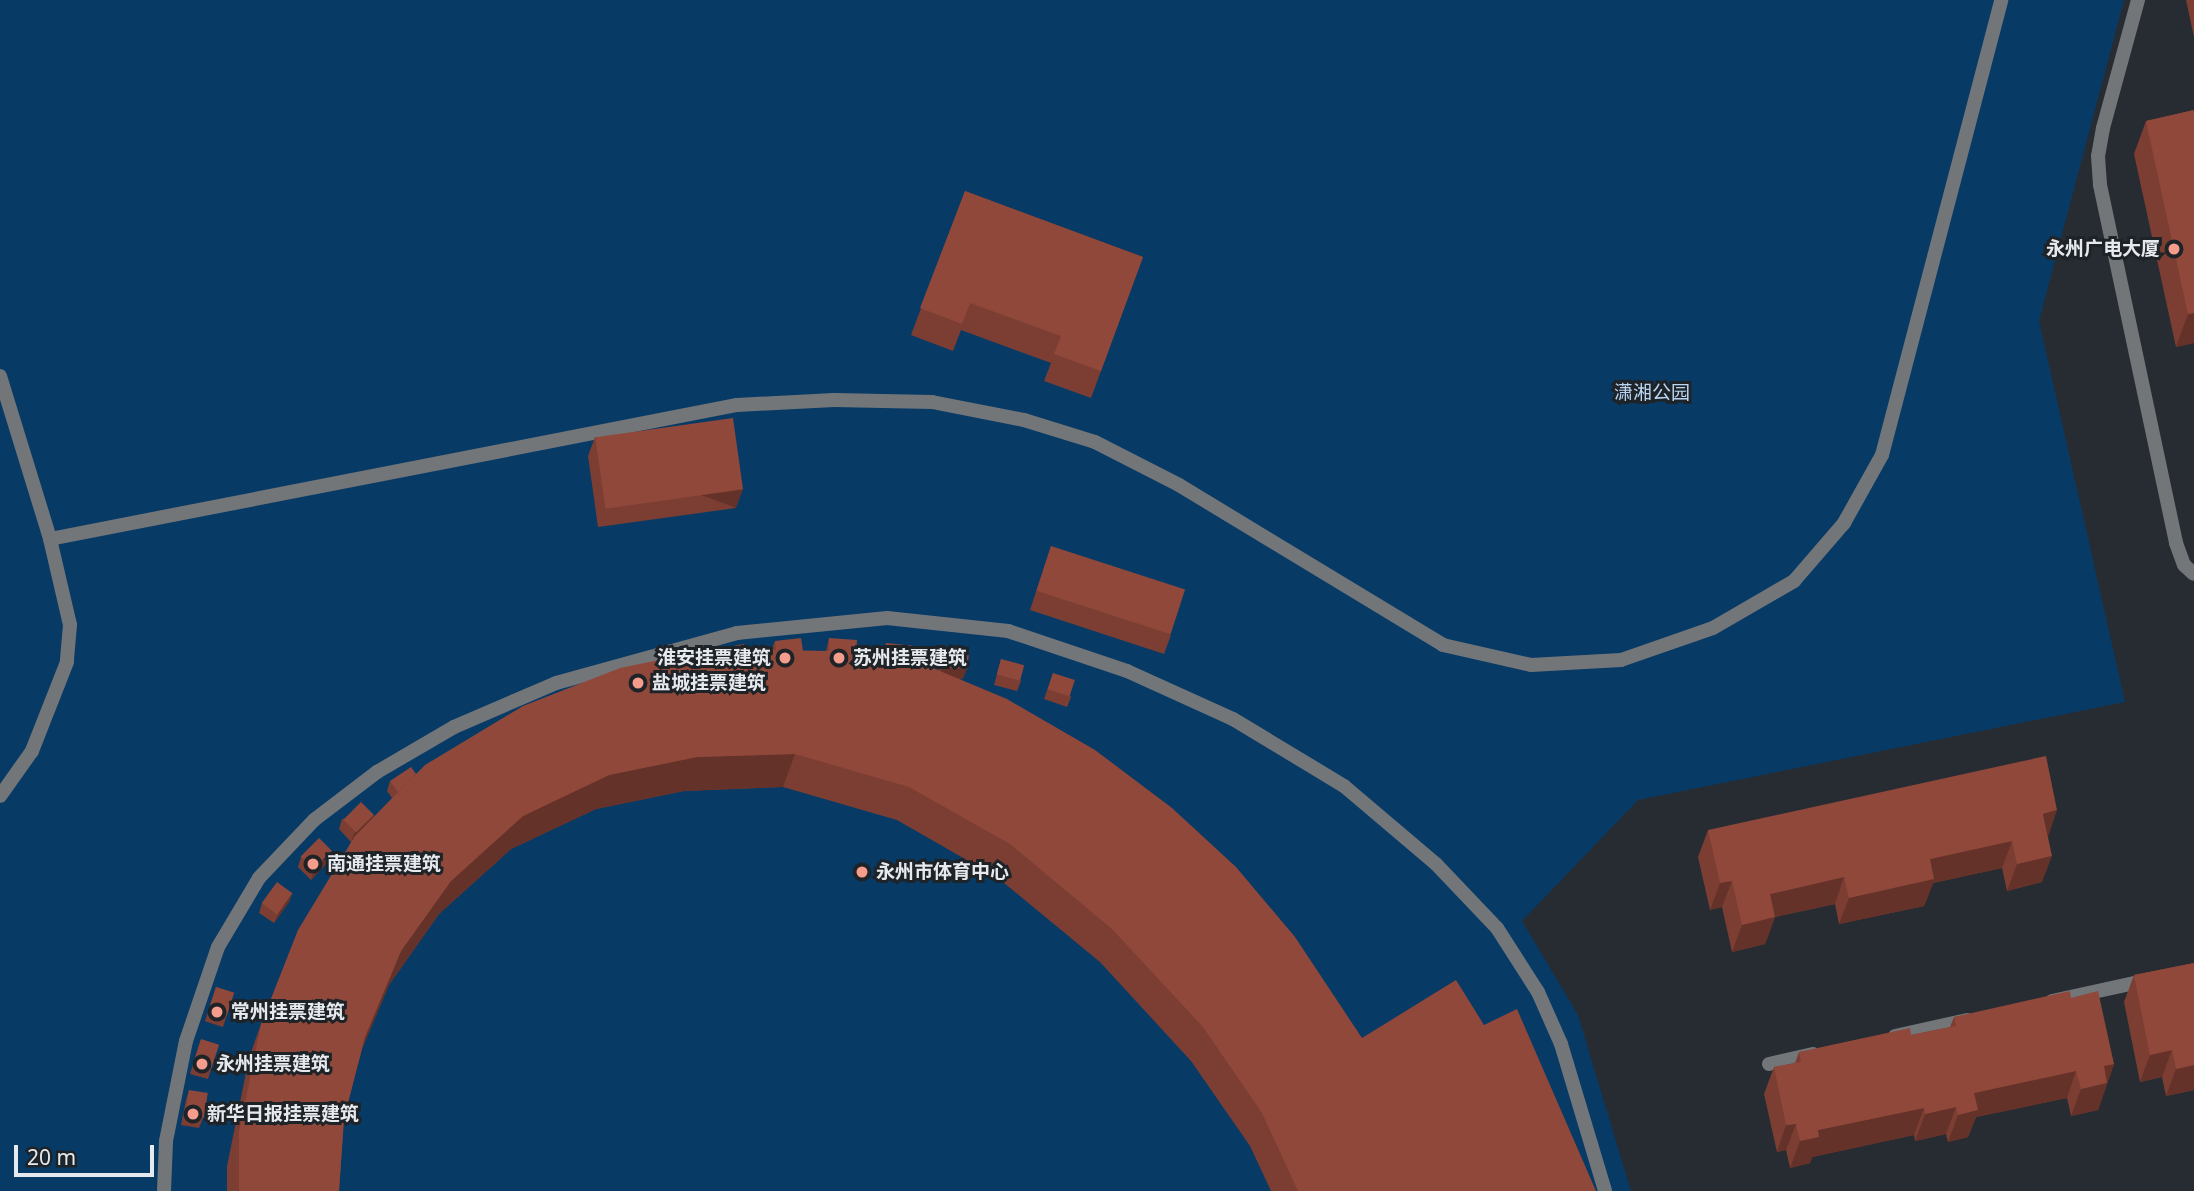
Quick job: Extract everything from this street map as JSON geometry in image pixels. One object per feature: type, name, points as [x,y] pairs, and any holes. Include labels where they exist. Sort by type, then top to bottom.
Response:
[{"type":"street","points":[[50,539],[737,405],[834,400],[932,402],[1024,420],[1095,442],[1179,485],[1443,645],[1531,665],[1620,660],[1713,628],[1794,581],[1844,523],[1882,455],[2001,0]]},
{"type":"street","points":[[2138,0],[2103,128],[2098,156],[2100,185],[2176,543],[2185,565],[2194,574]]},
{"type":"street","points":[[0,376],[50,539],[71,625],[67,662],[32,751],[0,796]]},
{"type":"street","points":[[164,1191],[166,1141],[186,1041],[218,947],[258,878],[313,820],[377,772],[454,727],[556,683],[737,633],[887,618],[1008,631],[1127,671],[1233,719],[1344,786],[1436,864],[1497,928],[1525,970],[1561,1044],[1605,1191]]},
{"type":"street","points":[[2035,1005],[2167,975]]},
{"type":"street","points":[[1875,1040],[1982,1017]]},
{"type":"street","points":[[1769,1064],[1836,1049]]},
{"type":"green space","name":"潇湘公园","points":[[0,0],[2124,0],[2039,321],[2125,702],[1638,800],[1522,921],[1578,1015],[1631,1191],[0,1191]]},
{"type":"building","points":[[2194,110],[2194,313],[2188,314],[2146,121]]},
{"type":"building","points":[[965,191],[1143,257],[1101,371],[1054,354],[1061,336],[970,303],[962,324],[920,308]]},
{"type":"building","points":[[733,418],[743,489],[605,509],[595,437]]},
{"type":"building","points":[[1051,546],[1185,590],[1171,634],[1036,591]]},
{"type":"building","points":[[801,638],[803,651],[776,650],[775,641]]},
{"type":"building","points":[[829,638],[857,640],[856,655],[829,651]]},
{"type":"building","points":[[886,643],[913,646],[911,662],[884,659]]},
{"type":"building","points":[[744,644],[744,649],[718,649]]},
{"type":"building","points":[[713,649],[831,651],[928,666],[1007,699],[1095,750],[1172,808],[1236,867],[1295,937],[1362,1038],[1456,980],[1484,1025],[1517,1009],[1596,1191],[1298,1191],[1262,1113],[1203,1027],[1112,929],[1010,844],[909,787],[795,754],[697,757],[609,775],[523,816],[451,881],[401,951],[365,1037],[344,1118],[339,1191],[239,1191],[239,1132],[261,1024],[298,930],[355,836],[425,765],[523,706],[620,668]]},
{"type":"building","points":[[944,650],[969,652],[967,669],[943,667]]},
{"type":"building","points":[[1001,659],[1024,665],[1020,681],[997,674]]},
{"type":"building","points":[[1053,673],[1075,680],[1070,696],[1048,689]]},
{"type":"building","points":[[2046,756],[2057,810],[2043,814],[2052,856],[2017,864],[2012,841],[1930,859],[1934,879],[1849,898],[1844,877],[1770,894],[1775,917],[1742,925],[1732,881],[1720,883],[1708,830]]},
{"type":"building","points":[[411,767],[416,774],[398,792],[390,781]]},
{"type":"building","points":[[361,802],[374,815],[356,832],[343,820]]},
{"type":"building","points":[[319,838],[332,851],[313,869],[301,856]]},
{"type":"building","points":[[277,882],[292,893],[277,914],[262,903]]},
{"type":"building","points":[[2194,963],[2194,1065],[2176,1069],[2172,1050],[2150,1055],[2134,975]]},
{"type":"building","points":[[216,987],[234,993],[226,1017],[208,1011]]},
{"type":"building","points":[[2070,991],[2071,998],[2098,991],[2114,1064],[2104,1066],[2107,1083],[2081,1089],[2076,1071],[1974,1093],[1978,1110],[1958,1115],[1956,1107],[1925,1114],[1924,1108],[1818,1130],[1819,1137],[1800,1141],[1796,1124],[1786,1125],[1774,1067],[1801,1062],[1799,1052],[1910,1028],[1911,1035],[1956,1026],[1954,1017]]},
{"type":"building","points":[[201,1039],[219,1045],[211,1070],[193,1064]]},
{"type":"building","points":[[189,1090],[208,1093],[204,1118],[185,1115]]},
{"type":"place","name":"永州广电大厦","points":[[2174,249]]},
{"type":"place","name":"淮安挂票建筑","points":[[785,658]]},
{"type":"place","name":"苏州挂票建筑","points":[[839,658]]},
{"type":"place","name":"盐城挂票建筑","points":[[638,683]]},
{"type":"place","name":"南通挂票建筑","points":[[313,864]]},
{"type":"place","name":"永州市体育中心","points":[[862,872]]},
{"type":"place","name":"常州挂票建筑","points":[[217,1012]]},
{"type":"place","name":"永州挂票建筑","points":[[202,1064]]},
{"type":"place","name":"新华日报挂票建筑","points":[[193,1114]]}]
